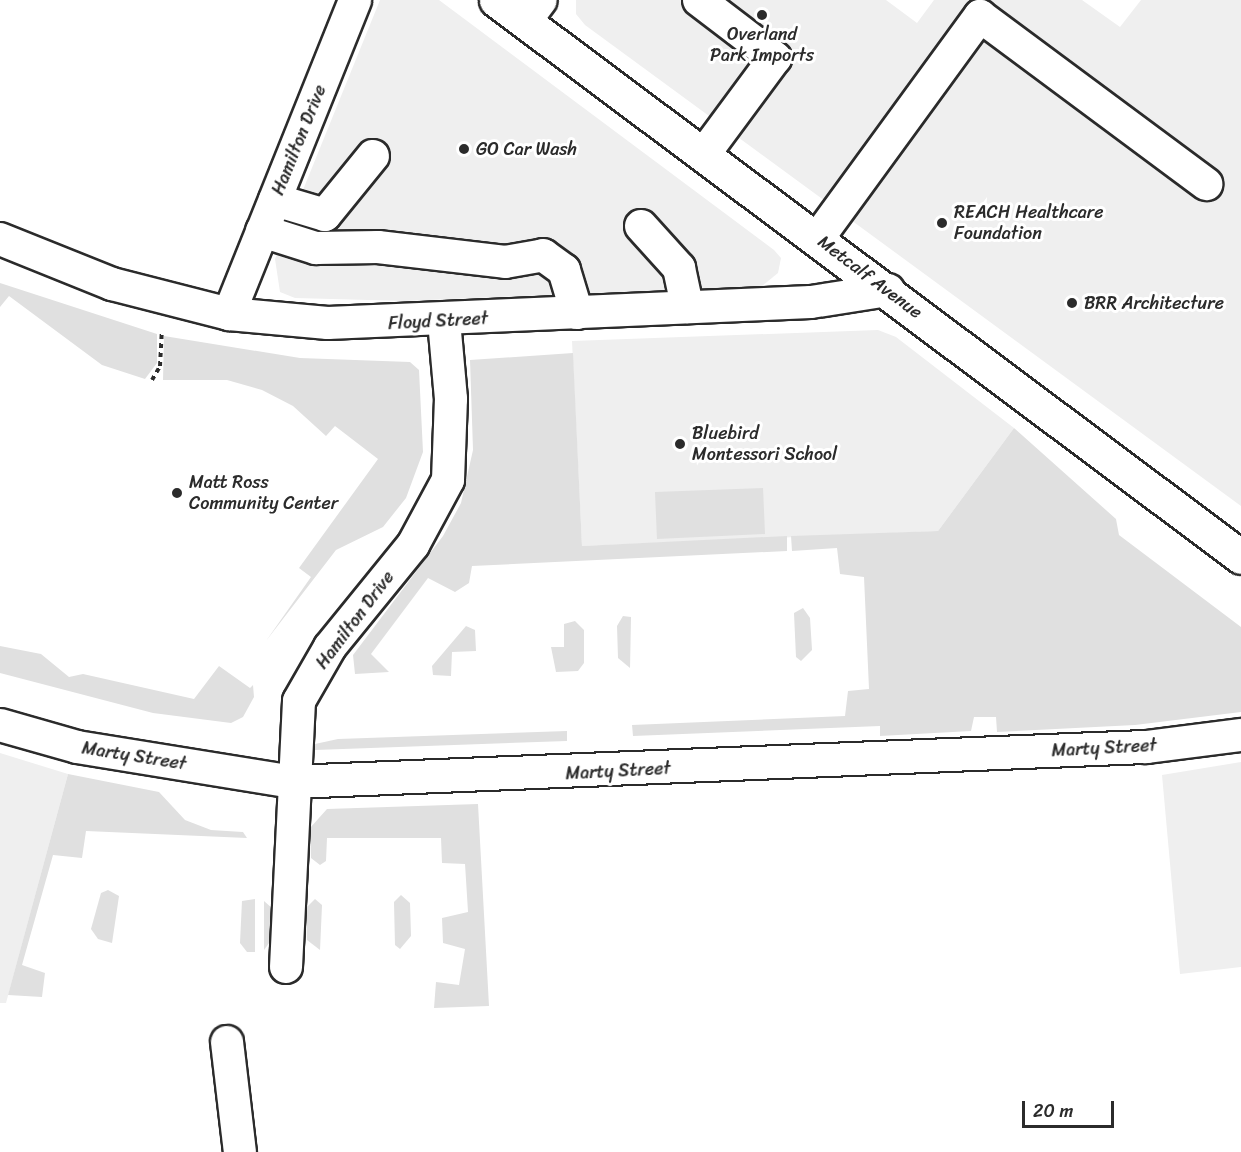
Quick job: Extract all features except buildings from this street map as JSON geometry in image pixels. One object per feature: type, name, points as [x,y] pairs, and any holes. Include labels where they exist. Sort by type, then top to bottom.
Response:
[{"type":"main road","name":"Metcalf Avenue","points":[[496,0],[533,11],[704,154],[1241,557]]},
{"type":"street","name":"Hamilton Drive","points":[[229,314],[355,0]]},
{"type":"street","points":[[699,0],[776,58],[704,154]]},
{"type":"street","points":[[818,238],[980,16],[1206,184]]},
{"type":"street","points":[[274,200],[325,215],[373,156]]},
{"type":"street","points":[[641,226],[680,268],[687,308]]},
{"type":"street","points":[[262,231],[316,248],[378,247],[506,262],[543,255],[564,270],[577,314]]},
{"type":"street","name":"Floyd Street","points":[[0,238],[112,284],[229,314],[328,323],[444,320],[811,302],[888,290]]},
{"type":"street","name":"Hamilton Drive","points":[[286,967],[292,782],[298,701],[330,647],[412,544],[448,480],[452,399],[444,320]]},
{"type":"street","name":"Marty Street","points":[[0,725],[77,747],[292,782],[1146,747],[1241,735]]},
{"type":"street","points":[[228,1041],[240,1152]]},
{"type":"path","points":[[152,380],[160,366],[162,330]]},
{"type":"shaded area","points":[[380,0],[439,0],[774,250],[781,258],[778,273],[762,286],[405,301],[295,298],[280,292],[275,259]]},
{"type":"shaded area","points":[[576,0],[886,0],[917,23],[934,0],[1082,0],[1120,27],[1141,0],[1241,0],[1241,506],[585,25],[576,14]]},
{"type":"shaded area","points":[[0,283],[157,334],[157,363],[145,379],[102,365],[9,296],[0,307]]},
{"type":"shaded area","points":[[878,330],[896,337],[1014,428],[938,531],[582,546],[572,341]]},
{"type":"shaded area","points":[[164,336],[300,358],[410,362],[419,370],[423,452],[406,498],[383,527],[336,550],[266,641],[311,577],[299,568],[378,459],[335,426],[326,436],[293,406],[262,390],[227,380],[163,380]]},
{"type":"shaded area","points":[[573,353],[582,546],[787,536],[787,551],[472,566],[469,583],[455,592],[428,578],[371,654],[389,672],[355,674],[353,655],[443,536],[461,503],[473,450],[470,360]]},
{"type":"shaded area","points":[[1014,428],[1116,519],[1119,535],[1241,627],[1241,712],[1135,725],[997,732],[996,717],[974,717],[971,731],[880,736],[880,726],[633,736],[632,725],[845,716],[848,691],[869,689],[864,577],[840,574],[837,548],[792,551],[791,536],[938,531]]},
{"type":"shaded area","points":[[763,488],[765,534],[657,539],[655,492]]},
{"type":"shaded area","points":[[803,608],[810,618],[812,650],[801,661],[796,657],[794,613]]},
{"type":"shaded area","points":[[623,616],[631,617],[630,668],[618,658],[617,626]]},
{"type":"shaded area","points":[[575,621],[584,630],[584,663],[578,671],[556,672],[551,647],[564,647],[564,624]]},
{"type":"shaded area","points":[[466,626],[475,630],[476,651],[452,652],[451,676],[433,675],[432,666]]},
{"type":"shaded area","points":[[0,646],[41,654],[69,677],[83,674],[194,699],[219,666],[250,688],[253,685],[254,697],[243,717],[231,723],[153,713],[0,673]]},
{"type":"shaded area","points":[[567,731],[567,741],[315,750],[315,744],[338,739]]},
{"type":"shaded area","points":[[0,753],[68,774],[6,1003],[0,1003]]},
{"type":"shaded area","points":[[1241,762],[1241,967],[1180,974],[1162,775]]},
{"type":"shaded area","points":[[68,774],[159,792],[185,820],[211,830],[243,832],[247,838],[86,831],[82,858],[53,855],[22,965],[45,973],[42,997],[8,995]]},
{"type":"shaded area","points":[[478,804],[489,1006],[434,1008],[436,982],[459,985],[465,949],[443,943],[442,918],[468,912],[465,864],[442,863],[441,838],[327,838],[326,861],[320,865],[311,858],[310,828],[327,809]]},
{"type":"shaded area","points":[[108,890],[119,896],[112,943],[98,939],[91,929],[101,893]]},
{"type":"shaded area","points":[[401,895],[410,903],[411,936],[400,949],[395,945],[394,902]]},
{"type":"shaded area","points":[[255,899],[255,952],[247,952],[240,943],[242,901]]},
{"type":"shaded area","points":[[315,899],[322,905],[320,950],[307,940],[306,908]]},
{"type":"shaded area","points":[[264,901],[273,909],[272,939],[264,950]]},
{"type":"place","name":"Overland Park Imports","points":[[762,15]]},
{"type":"place","name":"GO Car Wash","points":[[464,149]]},
{"type":"place","name":"REACH Healthcare Foundation","points":[[942,223]]},
{"type":"place","name":"BRR Architecture","points":[[1072,303]]},
{"type":"place","name":"Bluebird Montessori School","points":[[680,444]]},
{"type":"place","name":"Matt Ross Community Center","points":[[177,493]]}]
